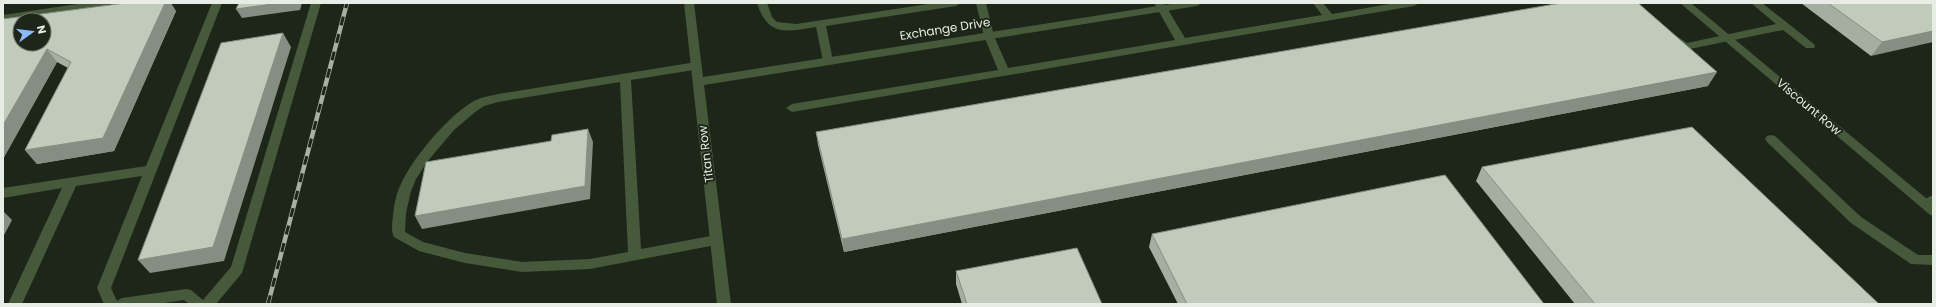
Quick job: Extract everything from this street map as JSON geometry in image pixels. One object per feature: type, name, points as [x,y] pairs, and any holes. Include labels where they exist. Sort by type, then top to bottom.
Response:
[{"type":"street","points":[[3,18],[106,3]]},
{"type":"street","points":[[111,304],[104,288],[217,3]]},
{"type":"street","points":[[208,304],[236,269],[316,3]]},
{"type":"street","name":"Titan Row","points":[[689,3],[724,304]]},
{"type":"street","points":[[762,3],[766,18],[777,27],[796,27],[956,3]]},
{"type":"street","points":[[981,3],[989,36],[1005,73]]},
{"type":"street","name":"Exchange Drive","points":[[697,82],[989,36],[1161,6],[1197,3]]},
{"type":"street","points":[[1318,3],[1330,18]]},
{"type":"street","points":[[792,108],[1414,3]]},
{"type":"street","name":"Viscount Row","points":[[1685,3],[1930,205]]},
{"type":"street","points":[[1756,3],[1810,46]]},
{"type":"street","points":[[1161,6],[1182,42]]},
{"type":"street","points":[[820,23],[828,61]]},
{"type":"street","points":[[1669,32],[1685,47],[1785,26]]},
{"type":"street","points":[[696,66],[498,98],[478,104],[456,122],[427,154],[409,178],[398,215],[399,234],[419,246],[465,258],[522,267],[590,264],[716,240]]},
{"type":"street","points":[[625,77],[635,255]]},
{"type":"street","points":[[1770,139],[1856,220],[1916,260],[1933,260]]},
{"type":"street","points":[[3,193],[151,170]]},
{"type":"street","points":[[15,304],[71,183]]},
{"type":"street","points":[[127,304],[186,294],[198,304]]},
{"type":"building","points":[[125,3],[165,3],[103,138],[25,150],[71,62],[52,52],[52,13]]},
{"type":"building","points":[[239,3],[280,3],[236,9]]},
{"type":"building","points":[[1561,3],[1638,3],[1717,72],[842,239],[816,132]]},
{"type":"building","points":[[1828,3],[1933,3],[1933,31],[1882,42]]},
{"type":"building","points":[[12,18],[12,52],[45,52],[3,125],[3,19]]},
{"type":"building","points":[[283,33],[213,247],[138,260],[221,43]]},
{"type":"building","points":[[1692,127],[1879,304],[1595,304],[1482,167]]},
{"type":"building","points":[[588,129],[585,186],[415,216],[426,162],[551,141],[552,135]]},
{"type":"building","points":[[1445,175],[1544,304],[1187,304],[1152,234]]},
{"type":"building","points":[[1077,248],[1102,304],[967,304],[956,271]]},
{"type":"railway","points":[[268,304],[347,3]]}]
